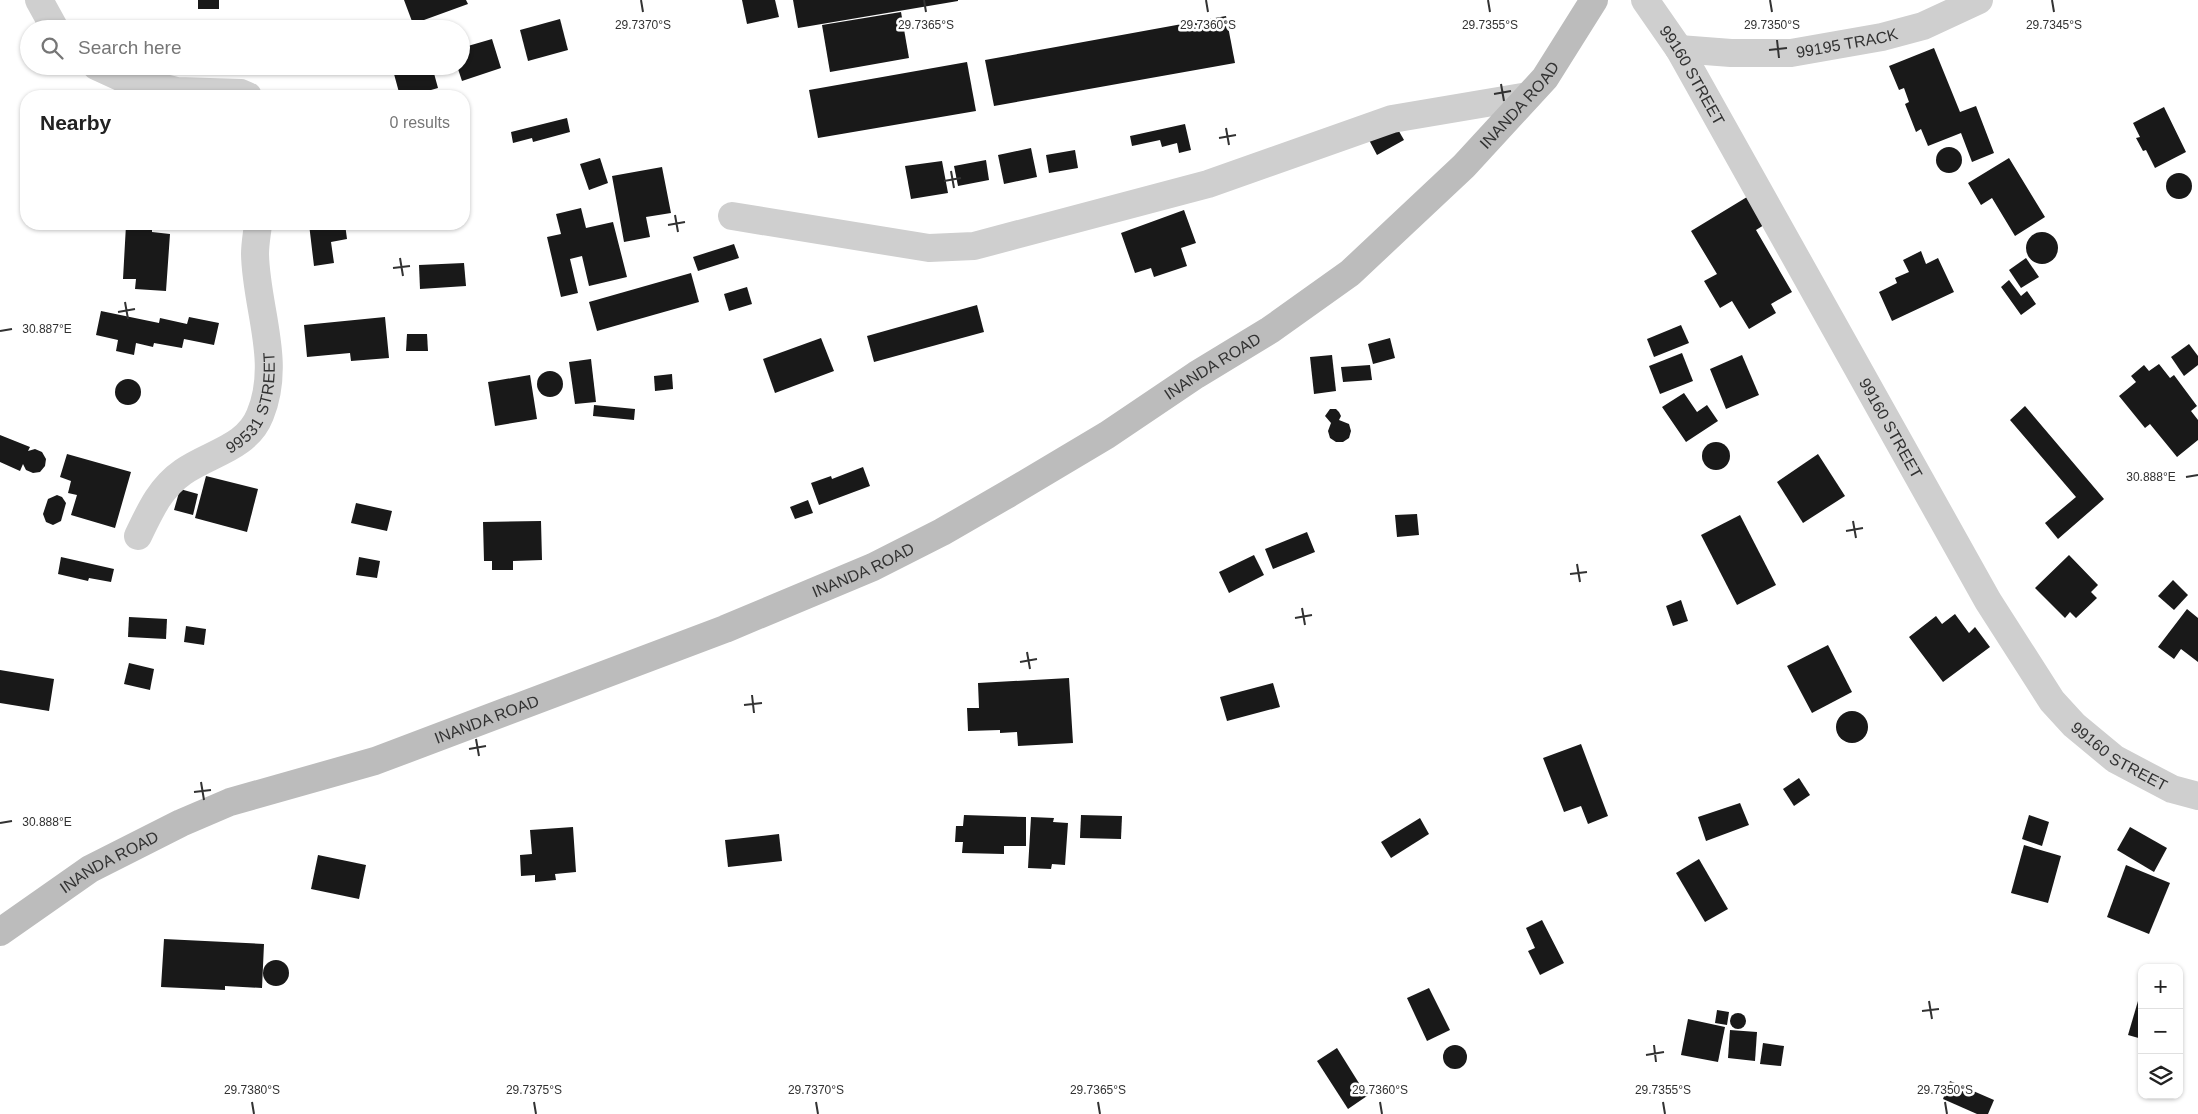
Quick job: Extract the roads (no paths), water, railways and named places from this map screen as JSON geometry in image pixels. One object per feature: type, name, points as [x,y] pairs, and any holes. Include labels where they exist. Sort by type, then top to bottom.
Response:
[{"type":"street","points":[[39,0],[51,20]]},
{"type":"street","name":"INANDA ROAD","points":[[0,932],[90,869],[181,822],[230,802],[375,761],[613,672],[874,567],[942,532],[1106,435],[1196,375],[1270,330],[1350,273],[1464,166],[1545,78],[1594,0]]},
{"type":"street","name":"99160 STREET","points":[[1645,0],[1679,49],[1988,601],[2052,701],[2074,725],[2115,759],[2172,790],[2198,796]]},
{"type":"street","name":"99195 TRACK","points":[[1679,49],[1791,53],[1882,36],[1923,26],[1979,0]]},
{"type":"street","points":[[116,75],[173,90]]},
{"type":"street","points":[[732,216],[929,248],[974,246],[1208,184],[1392,119],[1528,96]]},
{"type":"street","name":"99531 STREET","points":[[138,536],[154,502],[173,480],[184,471],[228,450],[248,434],[261,414],[269,383],[270,359],[255,254],[257,230]]}]
